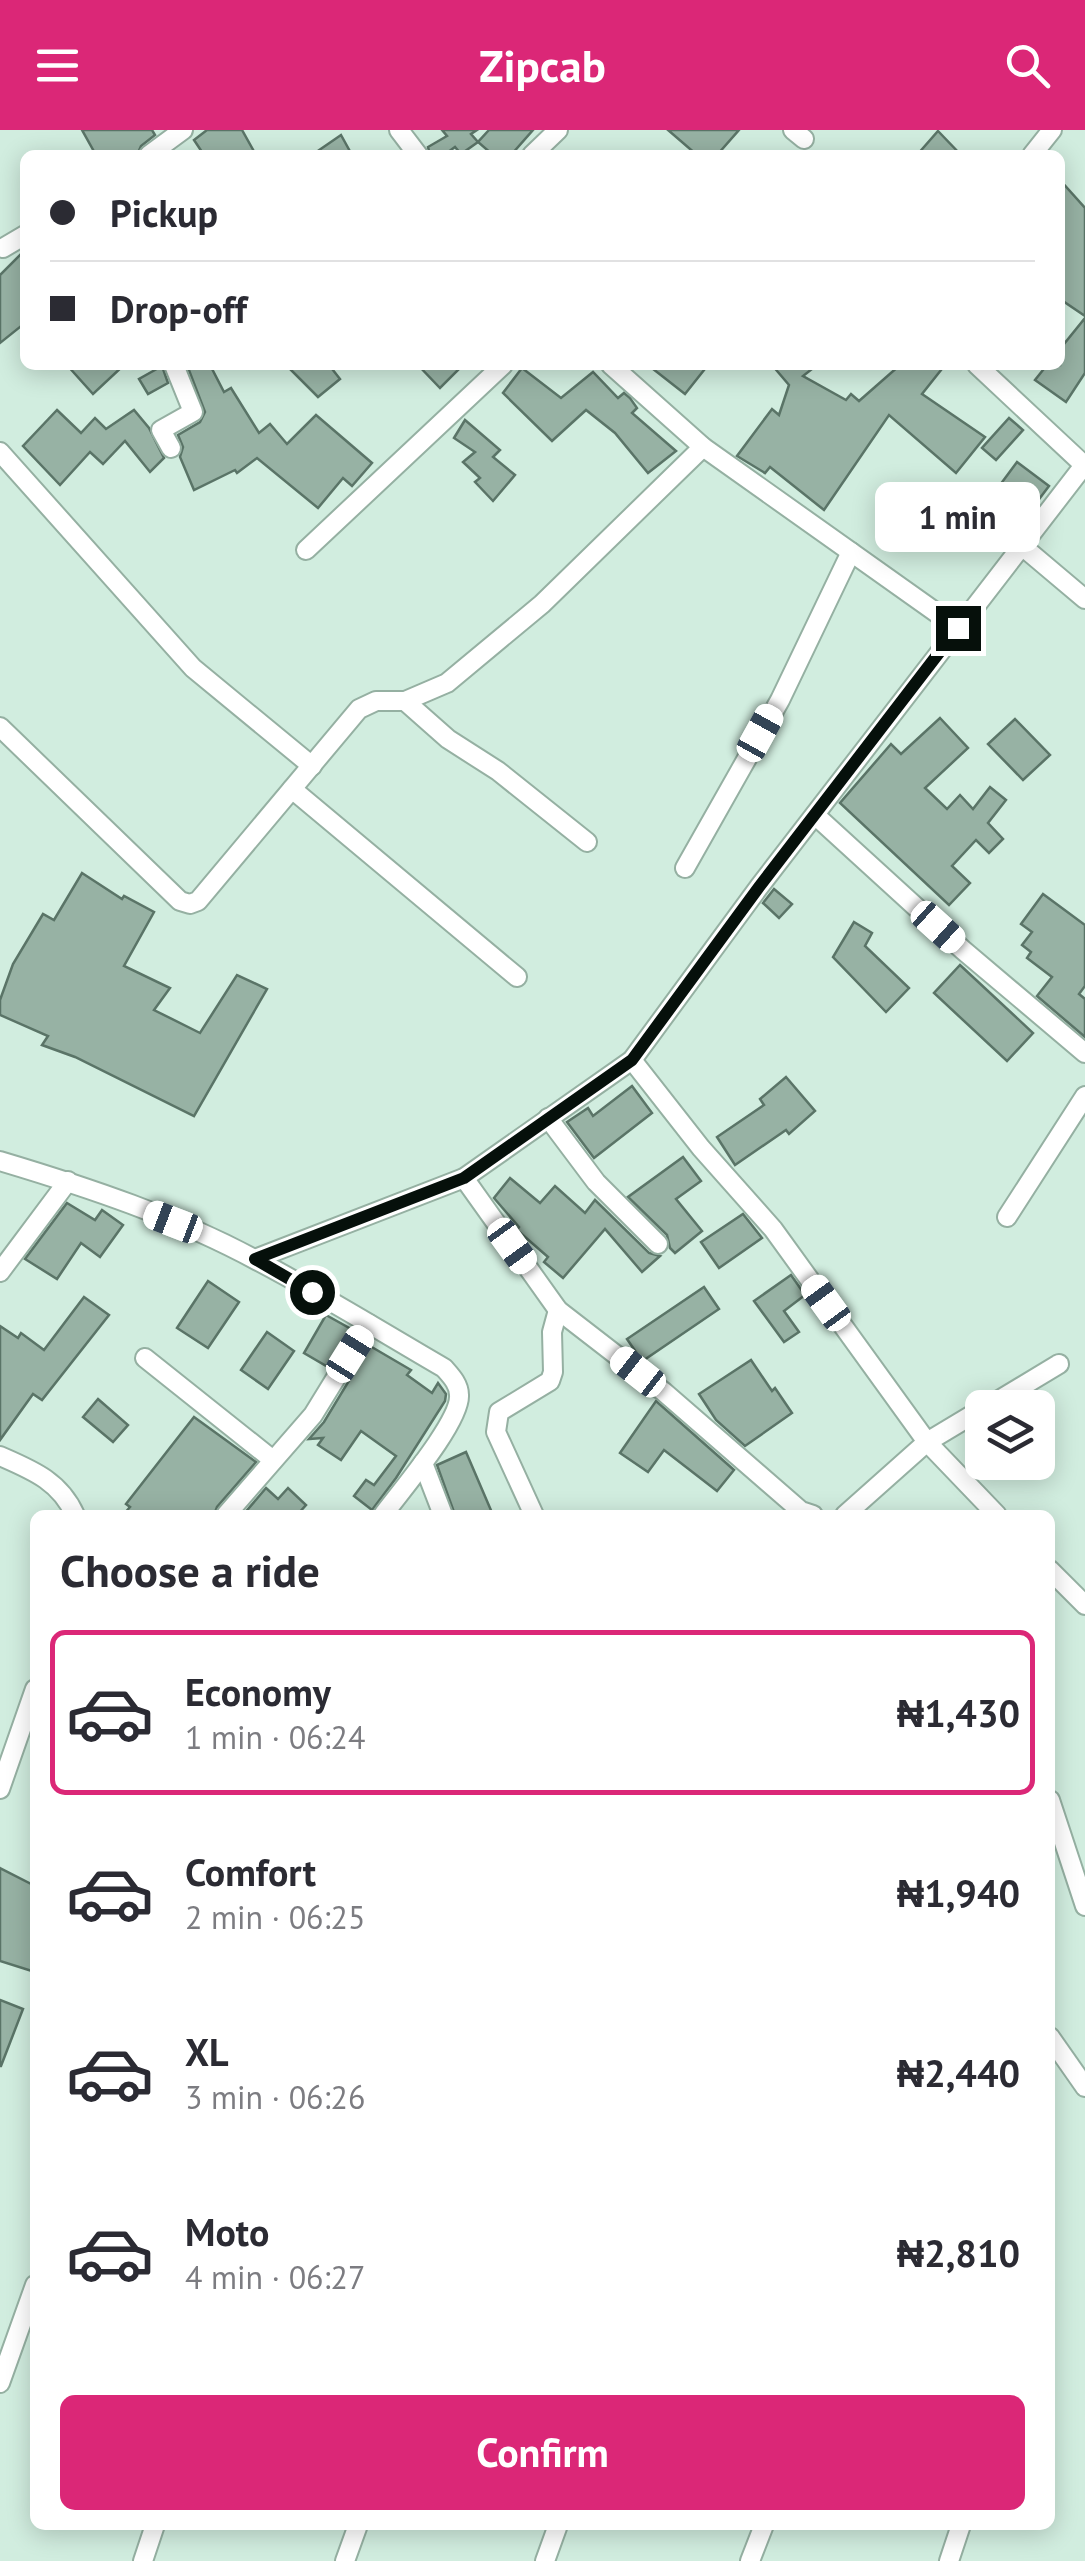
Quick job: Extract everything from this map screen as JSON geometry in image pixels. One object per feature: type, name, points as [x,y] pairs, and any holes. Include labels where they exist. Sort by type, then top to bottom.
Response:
[{"type":"street","points":[[156,150],[183,130]]},
{"type":"street","points":[[399,130],[414,150]]},
{"type":"street","points":[[537,150],[558,130]]},
{"type":"street","points":[[1036,150],[1052,130]]},
{"type":"street","points":[[3,248],[20,238]]},
{"type":"street","points":[[170,448],[161,430],[192,412],[174,370]]},
{"type":"street","points":[[306,550],[498,370]]},
{"type":"street","points":[[617,370],[703,447],[958,628]]},
{"type":"street","points":[[255,1259],[464,1178],[632,1060],[814,815],[1085,464],[982,370]]},
{"type":"street","points":[[0,726],[180,902],[198,901],[359,709],[376,701],[405,701],[447,683],[542,604],[703,447]]},
{"type":"street","points":[[0,452],[192,668],[312,766]]},
{"type":"street","points":[[1022,546],[1085,599]]},
{"type":"street","points":[[685,868],[780,700],[851,552]]},
{"type":"street","points":[[405,701],[448,739],[498,772],[587,842]]},
{"type":"street","points":[[292,789],[516,977]]},
{"type":"street","points":[[814,815],[963,950],[1085,1053]]},
{"type":"street","points":[[632,1060],[701,1148],[773,1229],[927,1442],[992,1510]]},
{"type":"street","points":[[1007,1217],[1085,1096]]},
{"type":"street","points":[[548,1118],[596,1182],[658,1244]]},
{"type":"street","points":[[0,1161],[68,1181],[255,1259],[444,1368],[456,1382],[460,1397],[456,1412],[424,1463],[387,1510]]},
{"type":"street","points":[[464,1178],[558,1310],[664,1392],[800,1510]]},
{"type":"street","points":[[0,1272],[68,1181]]},
{"type":"street","points":[[532,1510],[496,1432],[499,1412],[550,1380],[552,1332],[558,1310]]},
{"type":"street","points":[[230,1510],[312,1415],[369,1324]]},
{"type":"street","points":[[145,1358],[273,1460]]},
{"type":"street","points":[[1015,1390],[1059,1364]]},
{"type":"street","points":[[851,1510],[927,1442],[965,1419]]},
{"type":"street","points":[[0,1456],[45,1476],[73,1510]]},
{"type":"street","points":[[424,1463],[441,1510]]},
{"type":"street","points":[[1055,1578],[1085,1605]]},
{"type":"street","points":[[0,1789],[30,1703]]},
{"type":"street","points":[[1055,1815],[1085,1906]]},
{"type":"street","points":[[1055,2044],[1085,2087]]},
{"type":"street","points":[[0,2384],[30,2300]]},
{"type":"street","points":[[143,2561],[153,2530]]},
{"type":"street","points":[[345,2561],[356,2530]]},
{"type":"street","points":[[545,2561],[556,2530]]},
{"type":"street","points":[[750,2561],[762,2530]]},
{"type":"street","points":[[949,2561],[959,2530]]},
{"type":"building","points":[[82,130],[152,130],[155,135],[139,150],[93,150]]},
{"type":"building","points":[[207,130],[242,130],[253,150],[201,150],[194,140]]},
{"type":"building","points":[[442,130],[477,130],[471,134],[478,142],[467,150],[455,147],[429,150],[447,136]]},
{"type":"building","points":[[489,130],[533,130],[515,150],[487,150],[478,142]]},
{"type":"building","points":[[668,130],[739,130],[721,150],[691,150]]},
{"type":"building","points":[[938,131],[956,150],[921,150]]},
{"type":"building","points":[[341,135],[349,150],[319,150]]},
{"type":"building","points":[[1065,186],[1085,208],[1085,316],[1065,302]]},
{"type":"building","points":[[20,255],[20,327],[0,343],[0,275]]},
{"type":"building","points":[[1085,318],[1085,373],[1066,402],[1035,380],[1043,370],[1065,370],[1065,343]]},
{"type":"building","points":[[71,370],[119,370],[93,394]]},
{"type":"building","points":[[163,370],[168,383],[148,394],[139,379]]},
{"type":"building","points":[[189,370],[213,370],[224,392],[231,388],[259,433],[270,424],[287,444],[316,415],[372,463],[352,486],[343,478],[318,508],[257,458],[237,473],[235,470],[194,490],[180,457],[183,447],[178,435],[200,422],[205,412]]},
{"type":"building","points":[[291,370],[333,370],[340,379],[318,397]]},
{"type":"building","points":[[423,370],[458,370],[440,388]]},
{"type":"building","points":[[520,370],[561,398],[593,372],[618,398],[624,393],[630,398],[637,408],[632,413],[676,451],[648,473],[615,433],[586,410],[552,441],[503,393]]},
{"type":"building","points":[[654,370],[704,370],[685,394]]},
{"type":"building","points":[[776,370],[811,370],[803,376],[846,400],[851,394],[859,401],[894,370],[941,370],[922,394],[985,437],[956,473],[889,415],[824,510],[770,467],[765,473],[737,456],[772,409],[779,415],[789,385]]},
{"type":"building","points":[[57,410],[81,433],[95,418],[106,429],[134,410],[149,428],[164,458],[150,472],[125,441],[103,464],[90,452],[60,485],[23,446]]},
{"type":"building","points":[[1009,418],[1023,430],[996,460],[982,448]]},
{"type":"building","points":[[465,420],[500,450],[493,457],[515,475],[493,501],[475,482],[480,478],[463,462],[475,452],[454,438]]},
{"type":"building","points":[[1017,462],[1049,486],[1012,535],[980,512]]},
{"type":"building","points":[[940,718],[968,748],[925,788],[947,809],[960,795],[973,809],[990,787],[1006,800],[988,823],[1003,839],[989,853],[976,840],[952,866],[970,883],[949,905],[840,803],[891,744],[901,754]]},
{"type":"building","points":[[1015,719],[1050,755],[1023,780],[988,744]]},
{"type":"building","points":[[82,873],[122,899],[124,896],[154,912],[124,966],[170,988],[154,1010],[200,1033],[237,975],[267,989],[194,1116],[75,1057],[42,1045],[48,1036],[0,1015],[0,1000],[13,964],[43,914],[54,920]]},
{"type":"building","points":[[774,889],[792,904],[779,918],[763,903]]},
{"type":"building","points":[[1043,894],[1085,925],[1085,986],[1079,994],[1085,999],[1085,1037],[1037,996],[1052,977],[1027,958],[1031,952],[1022,945],[1032,932],[1021,924]]},
{"type":"building","points":[[854,922],[872,933],[865,946],[909,988],[886,1012],[833,957]]},
{"type":"building","points":[[960,965],[1033,1033],[1007,1061],[934,993]]},
{"type":"building","points":[[786,1077],[815,1111],[789,1134],[786,1130],[735,1165],[717,1137],[764,1105],[760,1099]]},
{"type":"building","points":[[632,1086],[652,1113],[594,1158],[567,1122],[588,1108],[593,1116]]},
{"type":"building","points":[[683,1157],[701,1181],[676,1199],[702,1231],[675,1253],[667,1235],[628,1197]]},
{"type":"building","points":[[510,1178],[540,1203],[555,1186],[585,1213],[595,1200],[649,1253],[660,1256],[642,1272],[605,1229],[563,1278],[544,1262],[548,1257],[517,1230],[519,1227],[494,1198]]},
{"type":"building","points":[[67,1203],[95,1220],[102,1210],[123,1225],[100,1257],[81,1243],[57,1279],[25,1259]]},
{"type":"building","points":[[743,1214],[762,1238],[719,1268],[701,1242]]},
{"type":"building","points":[[791,1275],[805,1295],[784,1311],[799,1332],[784,1342],[754,1301]]},
{"type":"building","points":[[208,1281],[239,1302],[208,1348],[177,1328]]},
{"type":"building","points":[[704,1287],[719,1309],[644,1360],[640,1358],[627,1339]]},
{"type":"building","points":[[84,1297],[109,1315],[42,1400],[33,1394],[0,1440],[0,1326],[18,1338],[21,1333],[44,1350]]},
{"type":"building","points":[[326,1315],[351,1329],[328,1367],[304,1353]]},
{"type":"building","points":[[267,1332],[294,1351],[268,1389],[241,1370]]},
{"type":"building","points":[[370,1346],[411,1370],[407,1375],[432,1393],[438,1383],[446,1394],[396,1478],[372,1510],[354,1496],[366,1480],[374,1485],[396,1456],[361,1431],[341,1460],[318,1445],[323,1438],[309,1439],[324,1422]]},
{"type":"building","points":[[751,1360],[792,1413],[745,1446],[716,1420],[699,1394]]},
{"type":"building","points":[[98,1399],[128,1425],[113,1442],[83,1417]]},
{"type":"building","points":[[656,1401],[734,1470],[717,1491],[664,1450],[648,1472],[620,1453]]},
{"type":"building","points":[[194,1417],[256,1462],[216,1510],[127,1510],[130,1507],[126,1504]]},
{"type":"building","points":[[466,1452],[491,1510],[453,1510],[437,1465]]},
{"type":"building","points":[[266,1488],[278,1499],[288,1488],[306,1505],[302,1510],[247,1510]]},
{"type":"building","points":[[0,1868],[30,1883],[30,1970],[0,1961]]},
{"type":"building","points":[[0,2000],[23,2009],[1,2066],[0,2066]]},
{"type":"route","points":[[312,1292],[255,1259],[464,1178],[632,1060],[958,628]]}]
